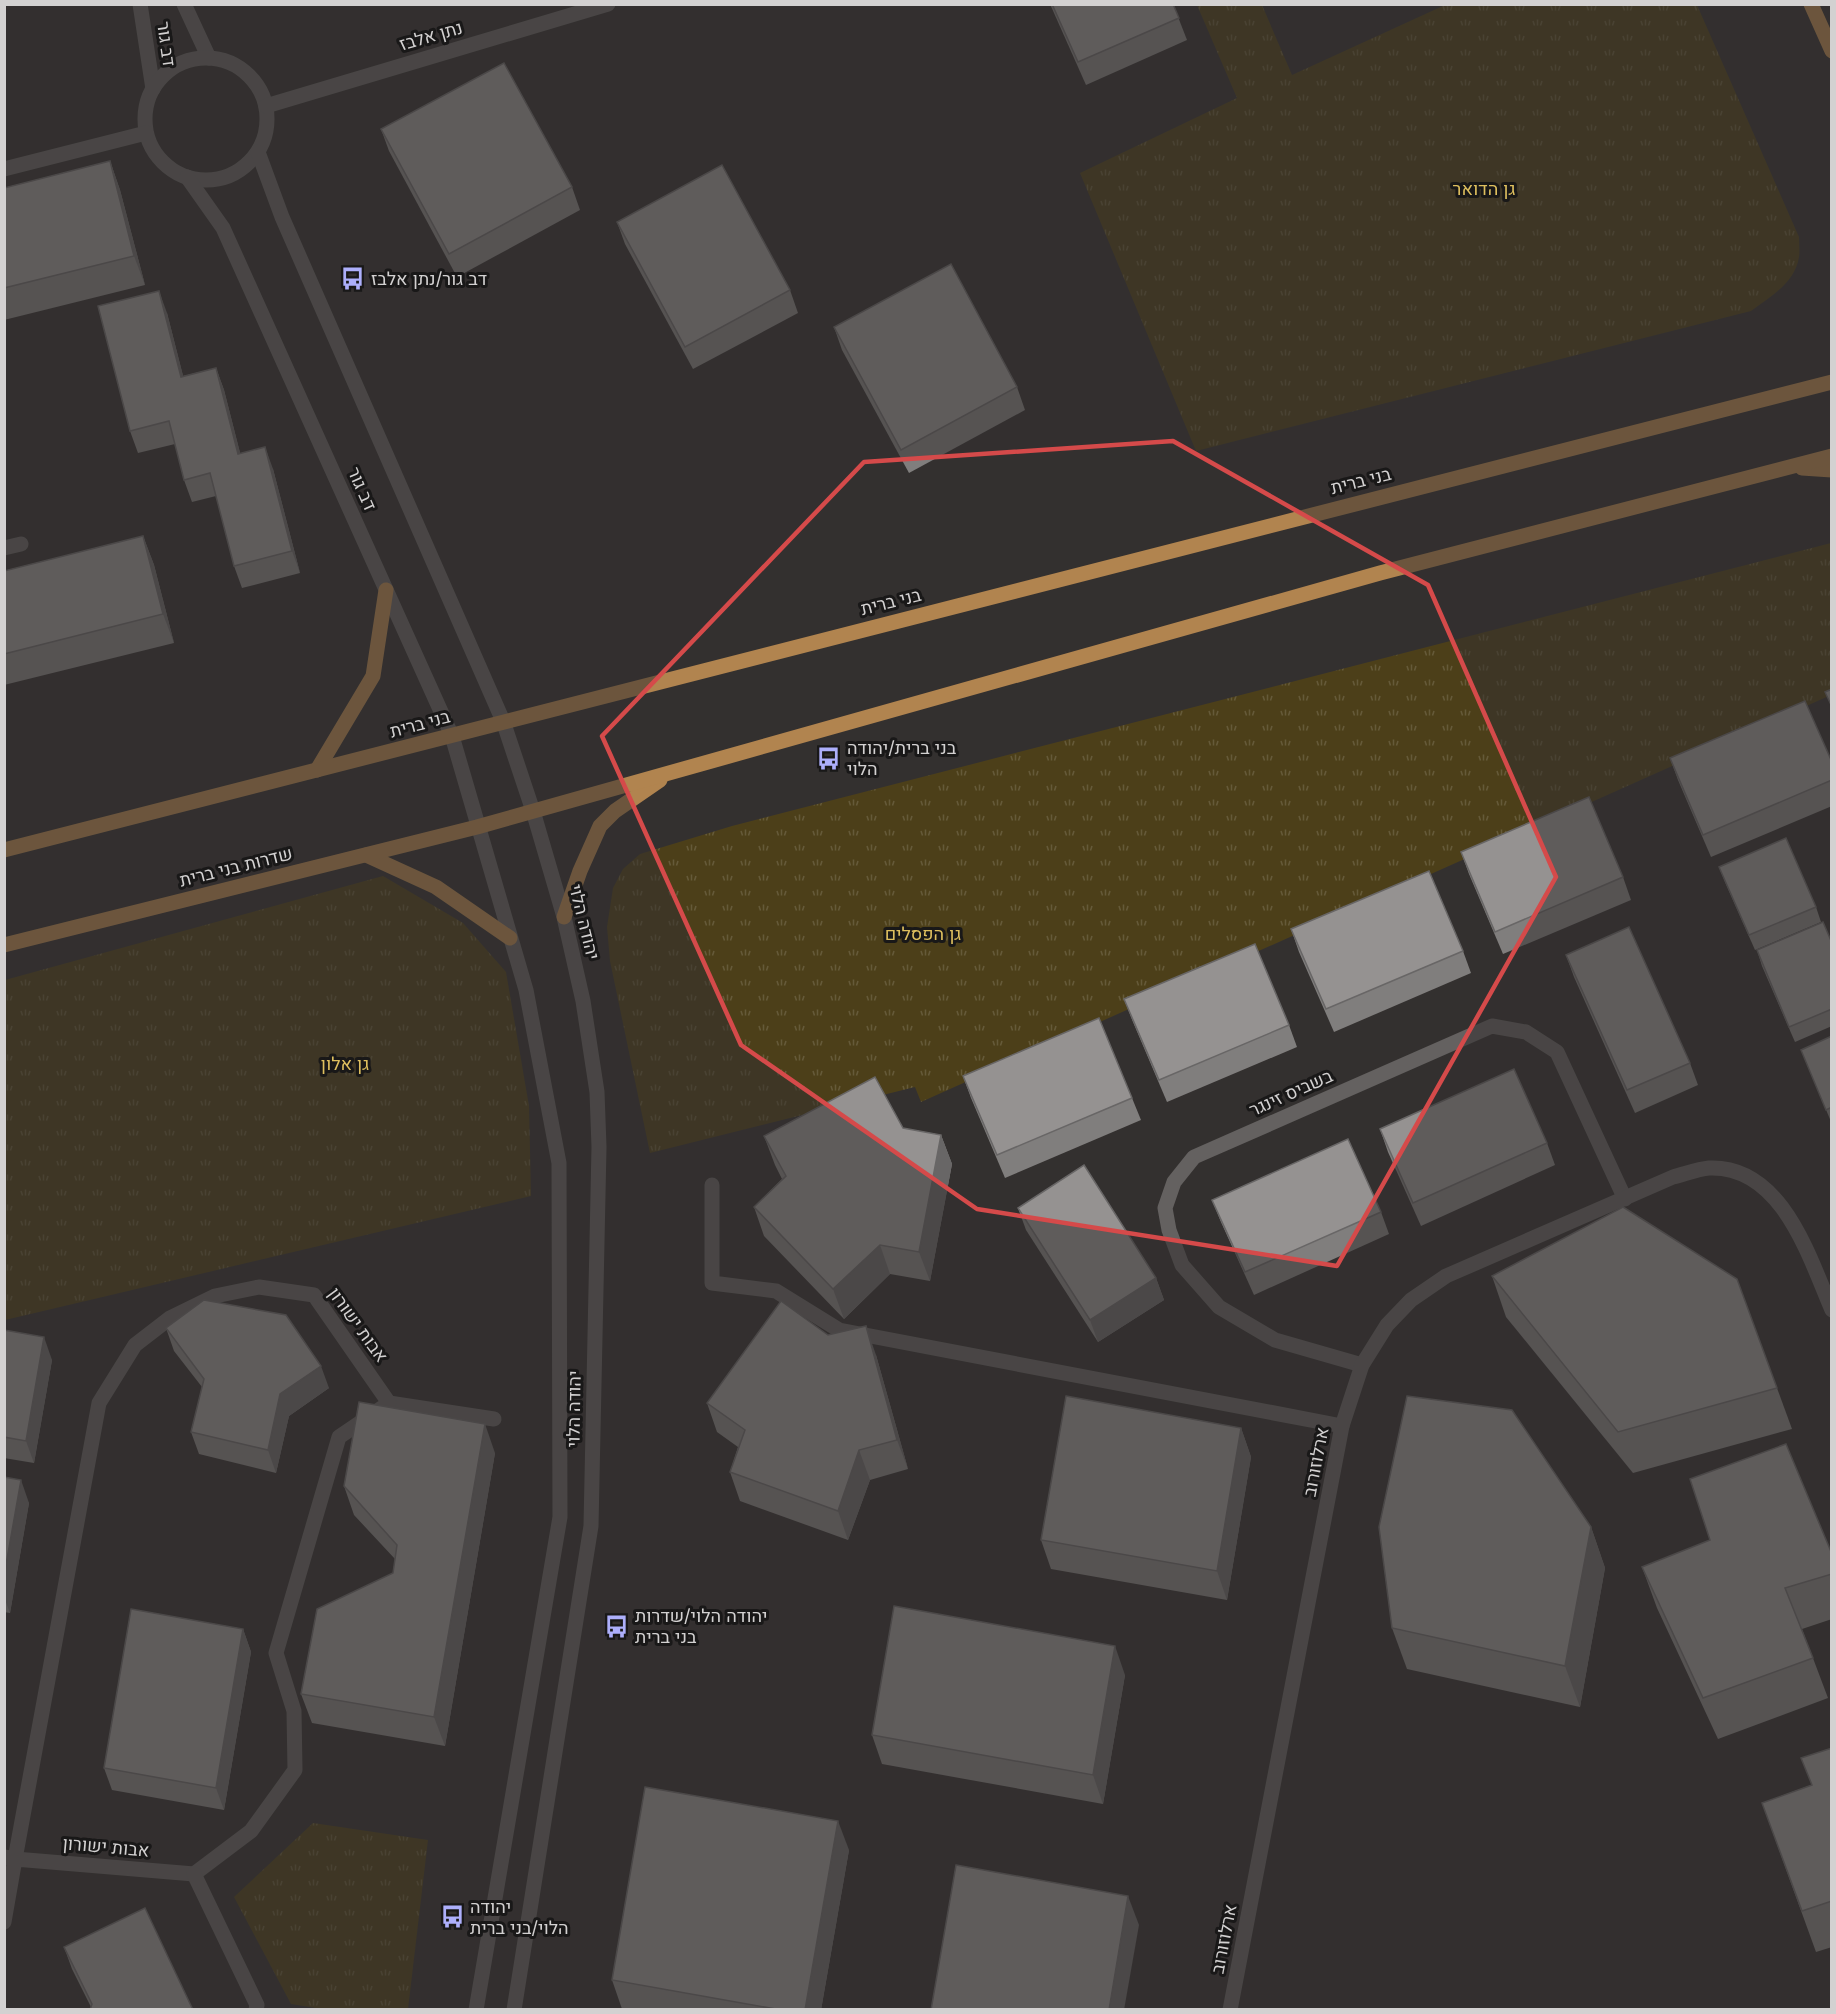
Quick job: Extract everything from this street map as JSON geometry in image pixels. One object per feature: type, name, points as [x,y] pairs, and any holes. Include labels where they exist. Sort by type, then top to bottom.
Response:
[{"type":"main road","points":[[1811,4],[1832,51]]},
{"type":"main road","points":[[1786,392],[1832,369]]},
{"type":"main road","points":[[1786,392],[1832,382]]},
{"type":"main road","name":"בני ברית","points":[[4,850],[1786,392]]},
{"type":"main road","points":[[477,827],[1380,573],[1832,456]]},
{"type":"main road","points":[[1790,467],[1832,470]]},
{"type":"main road","points":[[317,770],[373,676],[386,590]]},
{"type":"main road","points":[[564,917],[580,871],[600,826],[615,811],[672,772]]},
{"type":"main road","name":"שדרות בני ברית","points":[[4,945],[477,827]]},
{"type":"main road","points":[[366,855],[435,887],[510,938]]},
{"type":"street","name":"דב גור","points":[[140,4],[153,89]]},
{"type":"street","name":"דב גור","points":[[184,4],[209,58]]},
{"type":"street","name":"נתן אלבז","points":[[266,106],[608,4]]},
{"type":"street","points":[[209,58],[220,59],[250,76],[257,85],[266,106],[267,130],[258,152],[249,163],[227,177],[200,180],[186,177],[172,170],[160,160],[146,133],[145,110],[153,89],[161,78],[176,66],[195,59],[209,58]]},
{"type":"street","points":[[4,169],[146,133]]},
{"type":"street","name":"דב גור","points":[[258,152],[282,217],[503,721],[533,811]]},
{"type":"street","name":"דב גור","points":[[186,177],[223,228],[452,736],[477,827]]},
{"type":"street","points":[[4,548],[21,544]]},
{"type":"street","name":"יהודה הלוי","points":[[514,2010],[591,1526],[599,1147],[597,1092],[583,1001],[564,917],[533,811]]},
{"type":"street","name":"יהודה הלוי","points":[[476,2010],[560,1517],[559,1163],[526,990],[477,827]]},
{"type":"street","name":"בשביס זינגר","points":[[1362,1365],[1275,1340],[1219,1307],[1182,1265],[1169,1230],[1166,1208],[1174,1182],[1194,1157],[1492,1026],[1526,1032],[1557,1052],[1625,1199]]},
{"type":"street","name":"ארלוזורוב","points":[[1230,2010],[1342,1426],[1362,1365],[1387,1325],[1411,1300],[1446,1276],[1673,1177],[1708,1168],[1729,1170],[1748,1177],[1774,1198],[1788,1215],[1806,1248],[1832,1310]]},
{"type":"street","points":[[712,1185],[712,1283],[776,1291],[839,1330],[1342,1426]]},
{"type":"street","name":"אבות ישורון","points":[[4,1922],[10,1858],[99,1402],[135,1345],[170,1318],[215,1296],[259,1287],[314,1295],[389,1403]]},
{"type":"street","points":[[256,2010],[257,2005],[194,1874],[251,1831],[295,1770],[294,1711],[276,1653],[339,1437],[389,1403],[494,1419]]},
{"type":"street","name":"אבות ישורון","points":[[10,1858],[194,1874]]},
{"type":"highlighted area","points":[[1173,441],[1428,585],[1556,877],[1337,1266],[977,1209],[741,1045],[602,736],[864,462]]},
{"type":"green space","name":"גן הדואר","points":[[1197,5],[1262,5],[1292,75],[1445,5],[1697,5],[1799,237],[1797,266],[1781,288],[1751,311],[1196,451],[1080,173],[1237,98]]},
{"type":"green space","name":"גן הפסלים","points":[[1831,543],[1831,695],[921,1102],[915,1087],[650,1153],[610,961],[607,927],[613,888],[623,869],[640,854],[732,826]]},
{"type":"green space","name":"גן אלון","points":[[383,876],[463,923],[506,972],[529,1106],[531,1196],[5,1320],[5,980]]},
{"type":"green space","points":[[313,1823],[428,1840],[408,2009],[322,2009],[291,2004],[234,1897]]},
{"type":"building","points":[[1052,4],[1173,4],[1179,18],[1078,62]]},
{"type":"building","points":[[504,63],[572,187],[449,254],[381,129]]},
{"type":"building","points":[[110,161],[134,256],[4,288],[4,188]]},
{"type":"building","points":[[722,165],[790,290],[685,347],[617,222]]},
{"type":"building","points":[[951,264],[1017,387],[901,450],[834,327]]},
{"type":"building","points":[[159,291],[181,377],[216,368],[238,454],[265,447],[292,551],[234,566],[210,473],[184,480],[169,421],[130,431],[98,306]]},
{"type":"building","points":[[143,536],[163,614],[4,654],[4,571]]},
{"type":"building","points":[[1832,689],[1832,707],[1825,692]]},
{"type":"building","points":[[1805,701],[1832,762],[1832,780],[1703,835],[1670,758]]},
{"type":"building","points":[[1589,797],[1623,877],[1495,932],[1461,852]]},
{"type":"building","points":[[1786,838],[1816,907],[1749,935],[1719,867]]},
{"type":"building","points":[[1429,871],[1463,951],[1326,1009],[1291,929]]},
{"type":"building","points":[[1823,922],[1832,943],[1832,1009],[1789,1027],[1757,950]]},
{"type":"building","points":[[1629,927],[1690,1063],[1627,1090],[1566,955]]},
{"type":"building","points":[[1255,944],[1289,1025],[1159,1080],[1124,999]]},
{"type":"building","points":[[1099,1018],[1132,1098],[997,1155],[963,1076]]},
{"type":"building","points":[[1832,1036],[1832,1107],[1826,1110],[1801,1050]]},
{"type":"building","points":[[1514,1069],[1547,1143],[1413,1203],[1380,1129]]},
{"type":"building","points":[[875,1077],[903,1128],[941,1135],[919,1252],[880,1245],[833,1289],[754,1207],[786,1176],[764,1136]]},
{"type":"building","points":[[1348,1139],[1381,1212],[1245,1272],[1212,1200]]},
{"type":"building","points":[[1084,1165],[1156,1278],[1090,1320],[1018,1208]]},
{"type":"building","points":[[1623,1207],[1737,1279],[1777,1388],[1618,1432],[1492,1276]]},
{"type":"building","points":[[204,1300],[286,1315],[321,1366],[280,1394],[268,1450],[191,1432],[204,1379],[166,1328]]},
{"type":"building","points":[[781,1301],[828,1335],[866,1326],[897,1440],[859,1450],[838,1511],[730,1472],[745,1430],[707,1403]]},
{"type":"building","points":[[4,1330],[44,1337],[26,1441],[4,1437]]},
{"type":"building","points":[[1066,1396],[1241,1428],[1217,1571],[1041,1540]]},
{"type":"building","points":[[1407,1396],[1512,1410],[1591,1527],[1565,1666],[1392,1628],[1379,1527]]},
{"type":"building","points":[[359,1402],[485,1424],[434,1717],[301,1694],[317,1609],[393,1573],[397,1545],[344,1486]]},
{"type":"building","points":[[1786,1444],[1832,1554],[1832,1574],[1785,1588],[1813,1658],[1703,1698],[1642,1567],[1710,1540],[1690,1479]]},
{"type":"building","points":[[4,1477],[21,1480],[4,1576]]},
{"type":"building","points":[[894,1606],[1115,1646],[1093,1775],[872,1735]]},
{"type":"building","points":[[131,1609],[243,1629],[216,1788],[104,1768]]},
{"type":"building","points":[[1832,1748],[1832,1901],[1802,1911],[1762,1803],[1812,1785],[1801,1758]]},
{"type":"building","points":[[645,1787],[838,1821],[805,2010],[781,2010],[612,1980]]},
{"type":"building","points":[[956,1865],[1128,1896],[1109,2010],[931,2010]]},
{"type":"building","points":[[145,1908],[193,2010],[90,2010],[92,2004],[64,1947]]},
{"type":"place","name":"דב גור/נתן אלבז","points":[[353,279]]},
{"type":"place","name":"בני ברית/יהודה הלוי","points":[[829,758]]},
{"type":"place","name":"יהודה הלוי/שדרות בני ברית","points":[[617,1626]]},
{"type":"place","name":"יהודה הלוי/בני ברית","points":[[452,1917]]}]
